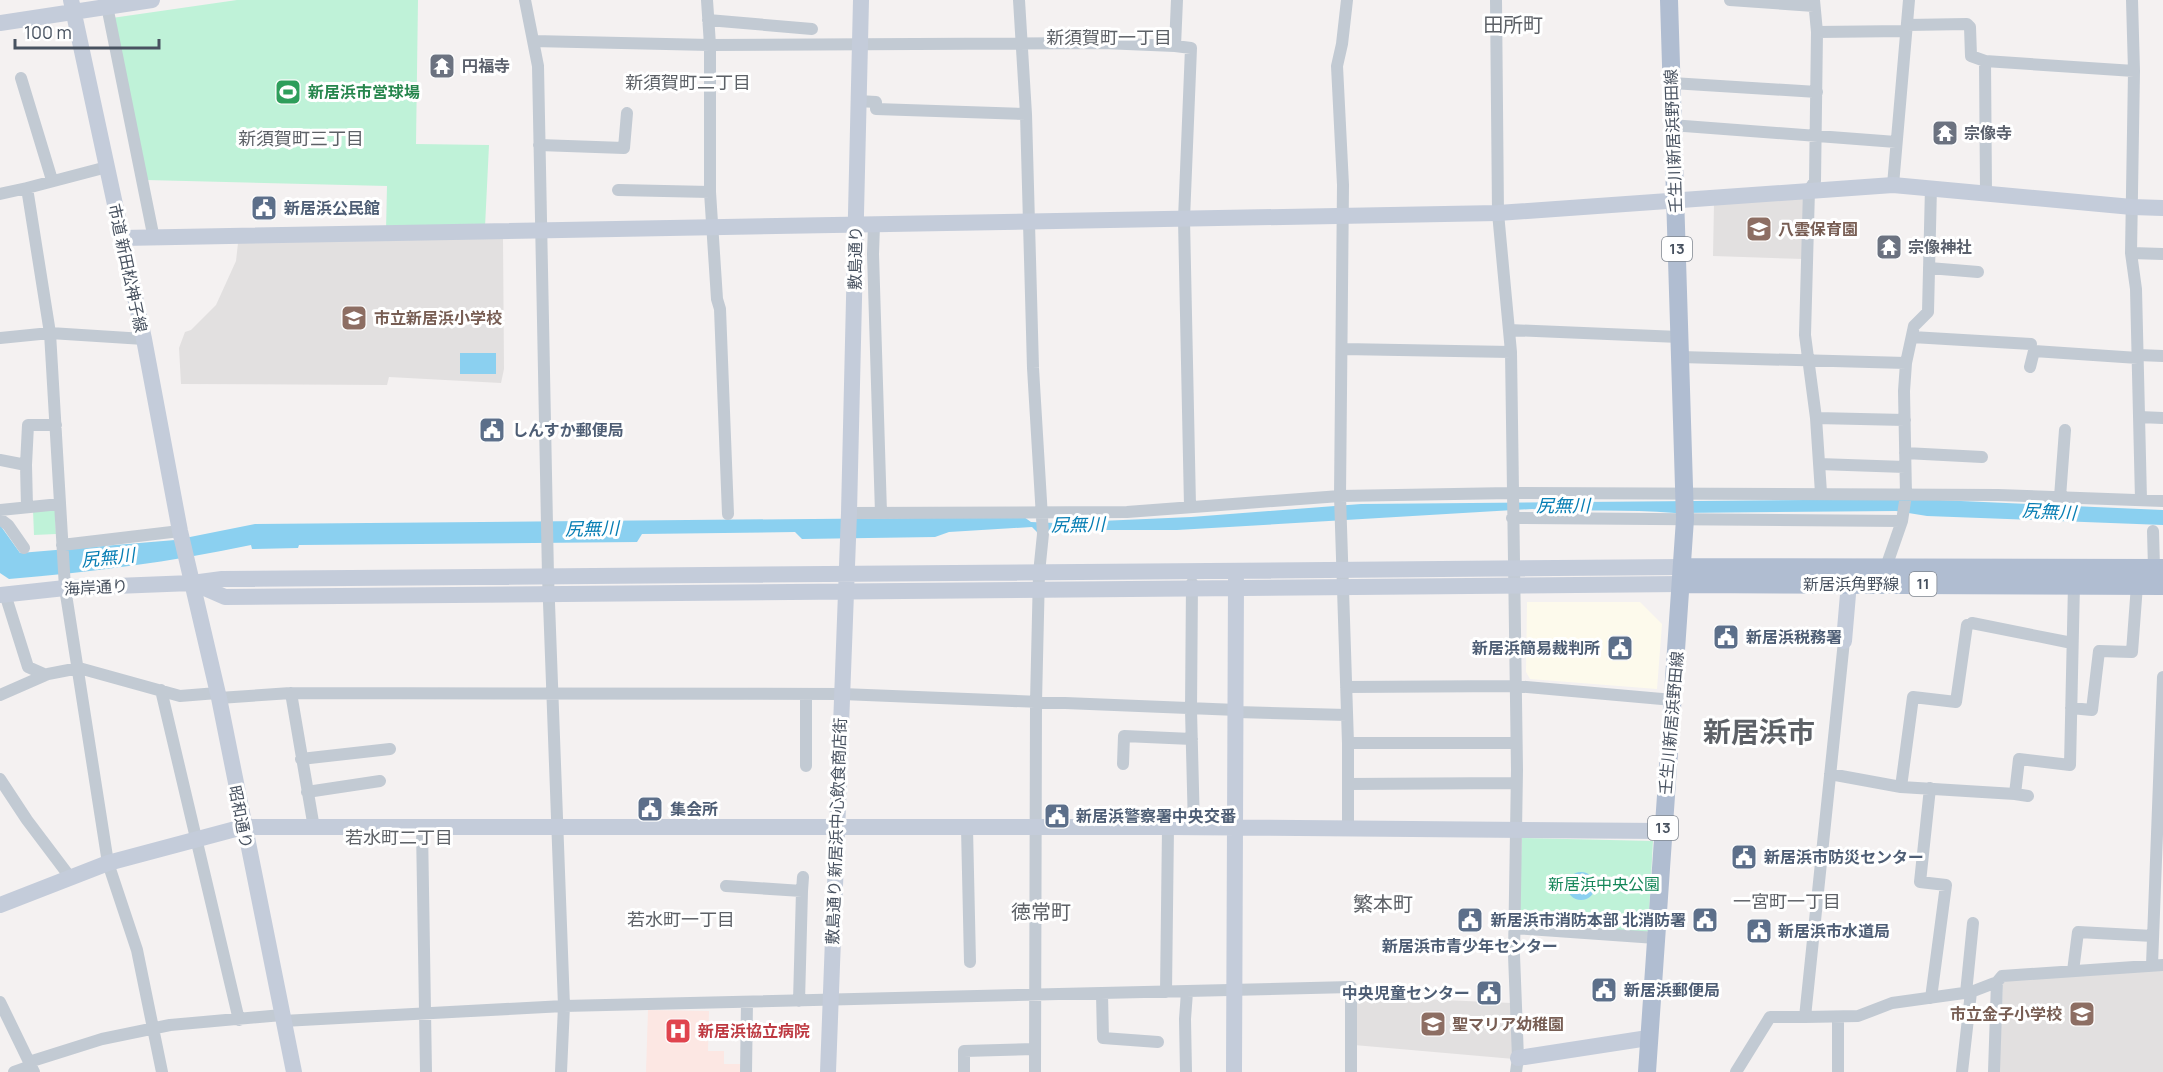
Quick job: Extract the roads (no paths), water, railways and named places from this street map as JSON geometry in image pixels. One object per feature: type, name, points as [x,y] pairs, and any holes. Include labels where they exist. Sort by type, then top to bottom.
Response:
[{"type":"main road","name":"壬生川新居浜野田線","points":[[1670,0],[1671,125],[1685,496]]},
{"type":"main road","name":"13","points":[[1685,496],[1685,518]]},
{"type":"main road","name":"壬生川新居浜野田線","points":[[1647,1072],[1683,576],[1685,518]]},
{"type":"main road","name":"新居浜角野線","points":[[1850,576],[1886,567],[2158,568]]},
{"type":"main road","name":"新居浜角野線","points":[[1683,576],[1850,576],[2163,585]]},
{"type":"street","points":[[0,22],[73,6],[107,6],[152,0]]},
{"type":"street","points":[[525,0],[538,66],[548,584],[554,694],[564,1006],[561,1072]]},
{"type":"street","points":[[707,0],[710,45],[711,227],[717,299],[720,309],[725,492],[728,514]]},
{"type":"street","name":"敷島通り","points":[[846,583],[861,0]]},
{"type":"street","points":[[1019,0],[1026,114],[1033,368],[1043,534],[1039,581],[1036,702],[1035,1072]]},
{"type":"street","points":[[1175,46],[1177,0]]},
{"type":"street","points":[[1347,0],[1337,66],[1343,185],[1341,529],[1348,743],[1348,828]]},
{"type":"street","points":[[1496,0],[1498,213],[1511,352],[1516,783],[1514,928],[1517,1065],[1648,1038]]},
{"type":"street","points":[[1730,0],[1814,3],[1817,32],[1815,181],[1809,190],[1805,335],[1816,418],[1821,493]]},
{"type":"street","points":[[1893,184],[1909,0]]},
{"type":"street","points":[[2132,0],[2134,71],[2131,253],[2136,289],[2141,500]]},
{"type":"street","name":"市道 新田松神子線","points":[[73,6],[144,339],[187,562]]},
{"type":"street","points":[[107,6],[154,239]]},
{"type":"street","points":[[708,20],[812,29]]},
{"type":"street","points":[[1817,32],[1967,24],[1970,27],[1971,56],[1985,61],[2134,71]]},
{"type":"street","points":[[533,41],[710,45],[1020,44],[1191,48],[1184,219],[1190,506]]},
{"type":"street","points":[[1985,61],[1986,193]]},
{"type":"street","points":[[21,78],[52,180]]},
{"type":"street","points":[[1672,83],[1816,92]]},
{"type":"street","points":[[858,101],[876,102],[876,109],[1026,114]]},
{"type":"street","points":[[539,146],[624,148],[627,113]]},
{"type":"street","points":[[1671,125],[1896,142]]},
{"type":"street","points":[[0,194],[107,168]]},
{"type":"street","points":[[122,238],[1342,218],[1498,213],[1893,184],[2163,208]]},
{"type":"street","points":[[1886,567],[1902,518],[1906,496],[1906,363],[1914,326],[1928,312],[1931,187]]},
{"type":"street","points":[[27,188],[50,333],[64,581],[108,862],[137,950],[162,1072]]},
{"type":"street","points":[[618,190],[710,192]]},
{"type":"street","points":[[874,225],[881,513]]},
{"type":"street","points":[[2131,253],[2163,254]]},
{"type":"street","points":[[1929,268],[1978,272]]},
{"type":"street","points":[[1509,330],[1679,337]]},
{"type":"street","points":[[0,338],[50,333],[144,339]]},
{"type":"street","points":[[1912,337],[2031,345]]},
{"type":"street","points":[[1343,349],[1511,352]]},
{"type":"street","points":[[2030,367],[2034,351],[2138,357],[2163,356]]},
{"type":"street","points":[[1680,357],[1906,363]]},
{"type":"street","points":[[2139,417],[2163,418]]},
{"type":"street","points":[[1816,418],[1905,420]]},
{"type":"street","points":[[27,507],[28,425],[56,425]]},
{"type":"street","points":[[2060,497],[2065,429]]},
{"type":"street","points":[[1905,453],[1982,457]]},
{"type":"street","points":[[0,460],[26,465]]},
{"type":"street","points":[[1819,464],[1905,467]]},
{"type":"street","points":[[849,515],[881,513],[1042,515],[1127,512],[1190,506],[1341,498],[1511,496],[1821,493],[2163,501]]},
{"type":"street","points":[[0,510],[60,504]]},
{"type":"street","points":[[1512,517],[1902,518]]},
{"type":"street","points":[[0,519],[8,525],[24,548]]},
{"type":"street","points":[[2157,532],[2158,568]]},
{"type":"street","points":[[62,547],[180,534]]},
{"type":"street","name":"昭和通り","points":[[187,562],[218,696],[294,1072]]},
{"type":"street","points":[[548,584],[629,593],[846,583],[1039,581],[1236,570],[1343,570],[1514,579]]},
{"type":"street","points":[[1234,1072],[1236,570]]},
{"type":"street","points":[[1193,571],[1191,710],[1194,828]]},
{"type":"street","points":[[548,584],[631,575],[846,583]]},
{"type":"street","points":[[629,593],[631,575]]},
{"type":"street","points":[[1039,581],[1192,590],[1344,590],[1514,579],[1683,576]]},
{"type":"street","points":[[1805,1017],[1850,576]]},
{"type":"street","name":"海岸通り","points":[[2,594],[64,581],[192,583],[222,579],[548,584]]},
{"type":"street","name":"敷島通り 新居浜中心飲食商店街","points":[[828,1072],[846,583]]},
{"type":"street","points":[[2015,794],[2019,759],[2070,765],[2074,584]]},
{"type":"street","points":[[2071,708],[2092,710],[2099,651],[2132,652],[2137,585]]},
{"type":"street","points":[[2,594],[28,667],[46,675]]},
{"type":"street","points":[[1901,787],[1912,697],[1956,702],[1970,624],[2072,643]]},
{"type":"street","points":[[0,695],[46,675],[79,668],[180,696],[291,693],[842,694],[1347,715]]},
{"type":"street","points":[[1736,1072],[1770,1017],[1838,1019],[1858,1016],[1892,1004],[1968,992],[1997,982],[2002,976],[2157,965],[2153,936],[2163,678]]},
{"type":"street","points":[[1346,687],[1515,686],[1673,700]]},
{"type":"street","points":[[160,690],[239,1020]]},
{"type":"street","points":[[291,693],[314,828]]},
{"type":"street","points":[[806,694],[806,766]]},
{"type":"street","points":[[1123,764],[1124,736],[1192,739]]},
{"type":"street","points":[[1348,743],[1515,743]]},
{"type":"street","points":[[301,759],[390,749]]},
{"type":"street","points":[[1830,774],[1901,787],[2028,796]]},
{"type":"street","points":[[0,779],[27,820],[70,877]]},
{"type":"street","points":[[307,792],[380,782]]},
{"type":"street","points":[[1348,784],[1516,783]]},
{"type":"street","points":[[1930,788],[1920,882],[1946,885],[1931,998]]},
{"type":"street","points":[[0,905],[108,862],[197,837],[243,827],[1168,827],[1663,831]]},
{"type":"street","points":[[1166,992],[1168,827]]},
{"type":"street","points":[[423,828],[426,1072]]},
{"type":"street","points":[[967,828],[970,962]]},
{"type":"street","points":[[799,1001],[803,877]]},
{"type":"street","points":[[726,886],[802,891]]},
{"type":"street","points":[[1962,1072],[1973,923]]},
{"type":"street","points":[[1514,928],[1656,938]]},
{"type":"street","points":[[2073,971],[2078,932],[2153,936]]},
{"type":"street","points":[[1994,1072],[1997,982]]},
{"type":"street","points":[[14,1072],[102,1039],[153,1029],[239,1020],[424,1014],[564,1006],[1351,987],[1352,1072]]},
{"type":"street","points":[[1186,1072],[1187,992]]},
{"type":"street","points":[[1102,994],[1103,1038],[1158,1042]]},
{"type":"street","points":[[0,1002],[31,1067]]},
{"type":"street","points":[[746,1072],[747,1002]]},
{"type":"street","points":[[1838,1019],[1838,1072]]},
{"type":"street","points":[[964,1072],[964,1051],[1035,1049]]},
{"type":"water","points":[[460,353],[496,353],[496,374],[460,374]]},
{"type":"water","name":"尻無川","points":[[1916,499],[2163,510],[2163,525],[1927,516],[1896,511],[1675,513],[1532,509],[1177,530],[1080,530],[1038,533],[1032,527],[949,532],[935,537],[802,539],[795,532],[642,534],[637,542],[299,545],[298,548],[252,549],[251,545],[131,566],[70,573],[9,579],[0,573],[0,525],[20,553],[175,540],[255,524],[1024,517],[1031,522],[1055,523],[1191,517],[1361,504]]},
{"type":"water","points":[[1581,872],[1591,876],[1595,886],[1591,896],[1581,900],[1571,896],[1567,886],[1571,876]]},
{"type":"place","name":"円福寺","points":[[442,66]]},
{"type":"place","name":"新居浜市営球場","points":[[288,92]]},
{"type":"place","name":"宗像寺","points":[[1945,133]]},
{"type":"place","name":"新居浜公民館","points":[[264,208]]},
{"type":"place","name":"八雲保育園","points":[[1759,229]]},
{"type":"place","name":"宗像神社","points":[[1889,247]]},
{"type":"place","name":"市立新居浜小学校","points":[[354,318]]},
{"type":"place","name":"しんすか郵便局","points":[[492,430]]},
{"type":"place","name":"新居浜税務署","points":[[1726,637]]},
{"type":"place","name":"新居浜簡易裁判所","points":[[1620,648]]},
{"type":"place","name":"集会所","points":[[650,809]]},
{"type":"place","name":"新居浜警察署中央交番","points":[[1057,816]]},
{"type":"place","name":"新居浜市防災センター","points":[[1744,857]]},
{"type":"place","name":"新居浜市青少年センター","points":[[1470,920]]},
{"type":"place","name":"新居浜市消防本部 北消防署","points":[[1705,920]]},
{"type":"place","name":"新居浜市水道局","points":[[1759,931]]},
{"type":"place","name":"新居浜郵便局","points":[[1604,990]]},
{"type":"place","name":"中央児童センター","points":[[1489,993]]},
{"type":"place","name":"市立金子小学校","points":[[2082,1014]]},
{"type":"place","name":"聖マリア幼稚園","points":[[1433,1024]]},
{"type":"place","name":"新居浜協立病院","points":[[678,1031]]},
{"type":"district","name":"田所町","points":[[1513,25]]},
{"type":"district","name":"新須賀町一丁目","points":[[1109,38]]},
{"type":"district","name":"新須賀町二丁目","points":[[688,83]]},
{"type":"district","name":"新須賀町三丁目","points":[[301,139]]},
{"type":"district","name":"新居浜市","points":[[1759,732]]},
{"type":"district","name":"若水町二丁目","points":[[399,838]]},
{"type":"district","name":"一宮町一丁目","points":[[1787,902]]},
{"type":"district","name":"繁本町","points":[[1383,904]]},
{"type":"district","name":"徳常町","points":[[1041,912]]},
{"type":"district","name":"若水町一丁目","points":[[681,920]]},
{"type":"park label","name":"新居浜中央公園","points":[[1604,884]]}]
